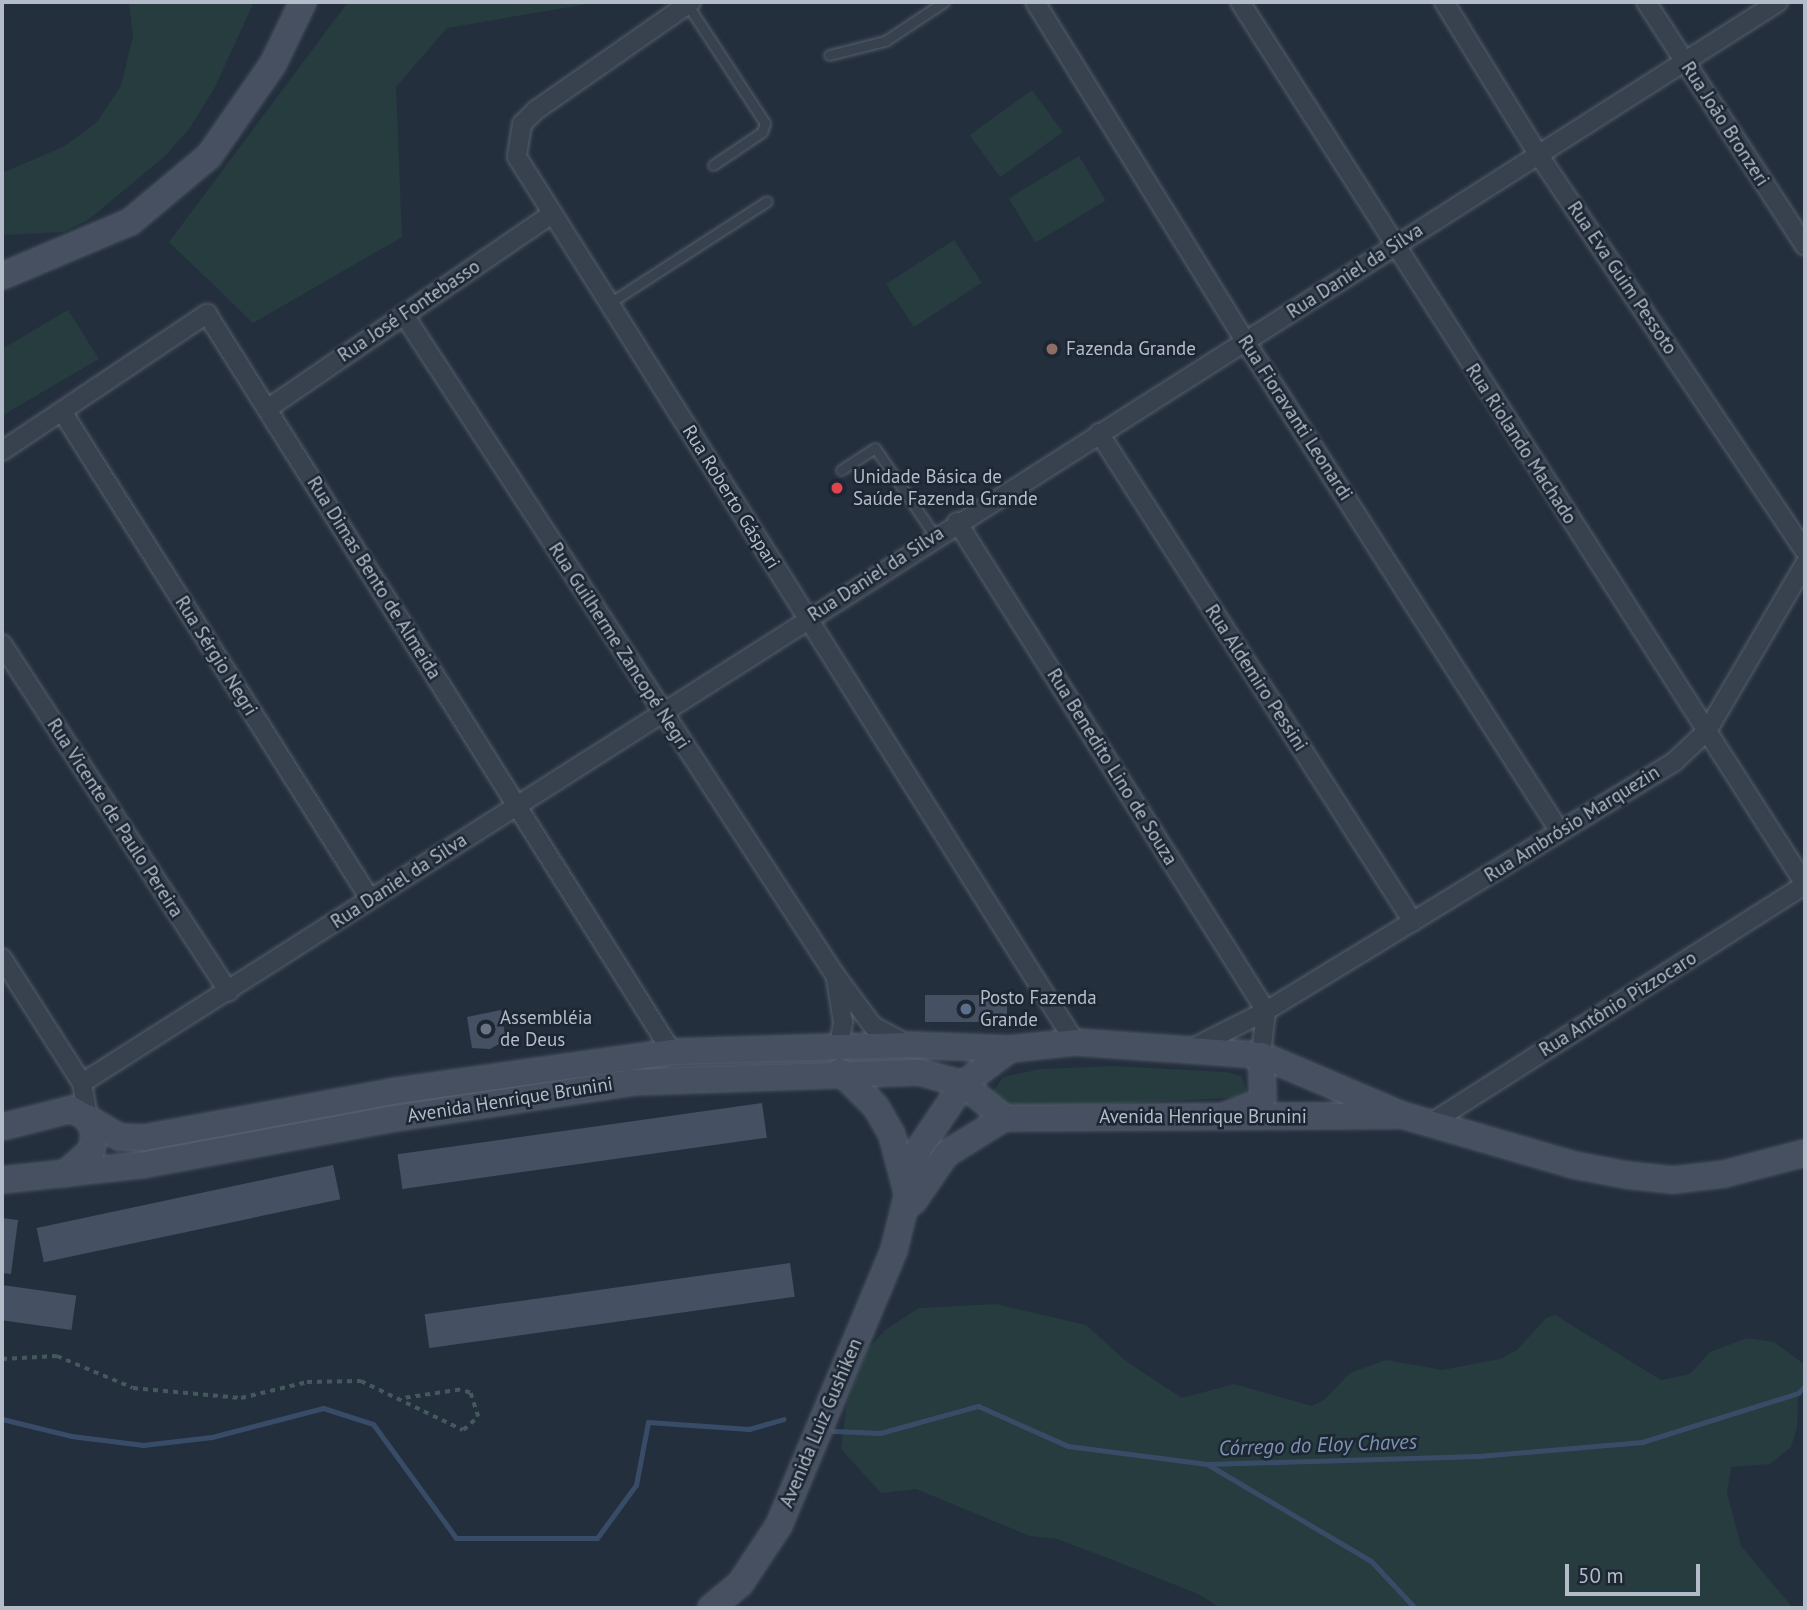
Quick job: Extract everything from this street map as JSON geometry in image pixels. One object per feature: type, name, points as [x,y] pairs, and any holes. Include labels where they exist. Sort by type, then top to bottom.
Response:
[{"type":"main road","points":[[2,276],[130,222],[209,156],[273,64],[303,2]]},
{"type":"main road","name":"Avenida Henrique Brunini","points":[[2,1180],[141,1165],[388,1119],[632,1082],[839,1059],[908,1045],[1010,1049],[1074,1042],[1261,1055],[1402,1115],[1574,1165],[1673,1180],[1724,1174],[1805,1153]]},
{"type":"main road","points":[[1004,1118],[963,1084],[1010,1049]]},
{"type":"main road","name":"Avenida Henrique Brunini","points":[[2,1127],[57,1110],[72,1109],[88,1116],[119,1137],[144,1138],[391,1092],[672,1052],[839,1059],[919,1072],[963,1084]]},
{"type":"main road","points":[[1215,1118],[1260,1101],[1264,1086],[1261,1055]]},
{"type":"main road","points":[[839,1059],[876,1107],[892,1135],[908,1194]]},
{"type":"main road","name":"Avenida Luiz Gushiken","points":[[711,1608],[740,1584],[779,1525],[902,1220],[919,1149],[963,1084]]},
{"type":"main road","name":"Avenida Henrique Brunini","points":[[1004,1118],[1402,1115]]},
{"type":"main road","points":[[65,1174],[92,1150],[94,1133],[88,1116]]},
{"type":"main road","name":"Avenida Luiz Gushiken","points":[[902,1220],[946,1154],[1004,1118]]},
{"type":"street","name":"Rua Fioravanti Leonardi","points":[[1035,2],[1245,341],[1560,832]]},
{"type":"street","name":"Rua Riolando Machado","points":[[1240,2],[1393,246],[1805,885]]},
{"type":"street","name":"Rua Eva Guim Pessoto","points":[[1444,2],[1538,154],[1805,551]]},
{"type":"street","name":"Rua João Bronzeri","points":[[1646,2],[1805,246]]},
{"type":"street","name":"Rua Daniel da Silva","points":[[82,1083],[229,992],[935,536],[1778,2]]},
{"type":"street","name":"Rua Roberto Gáspari","points":[[689,3],[536,110],[522,124],[517,157],[1074,1042]]},
{"type":"street","name":"Rua José Fontebasso","points":[[267,409],[552,214]]},
{"type":"street","name":"Rua Dimas Bento de Almeida","points":[[2,451],[63,413],[207,314],[519,805],[672,1052]]},
{"type":"street","name":"Rua Guilherme Zancopé Negri","points":[[404,315],[835,975],[873,1026],[908,1045]]},
{"type":"street","name":"Rua Sérgio Negri","points":[[63,413],[370,899]]},
{"type":"street","name":"Rua Aldemiro Pessini","points":[[1099,433],[1413,922]]},
{"type":"street","name":"Rua Benedito Lino de Souza","points":[[957,522],[1266,1011]]},
{"type":"street","name":"Rua Ambrósio Marquezin","points":[[1191,1049],[1266,1011],[1675,761],[1707,731],[1805,564]]},
{"type":"street","name":"Rua Vicente de Paulo Pereira","points":[[2,644],[229,992]]},
{"type":"street","name":"Rua Antônio Pizzocaro","points":[[1431,1123],[1805,885]]},
{"type":"street","points":[[2,958],[82,1083],[88,1116]]},
{"type":"street","name":"Rua Guilherme Zancopé Negri","points":[[835,975],[843,1022],[839,1059]]},
{"type":"street","points":[[1261,1055],[1266,1011]]},
{"type":"lane","points":[[829,55],[885,41],[944,2]]},
{"type":"lane","points":[[689,3],[765,123],[762,132],[713,165]]},
{"type":"lane","points":[[608,304],[766,201]]},
{"type":"lane","points":[[841,470],[875,448],[935,536]]},
{"type":"path","points":[[2,1359],[57,1356],[146,1389],[241,1398],[307,1382],[355,1380],[463,1430],[478,1417],[470,1393],[460,1390],[400,1399]]},
{"type":"green space","points":[[129,2],[254,2],[214,89],[189,129],[165,156],[88,220],[63,232],[2,235],[2,173],[65,146],[97,122],[121,86],[133,36]]},
{"type":"green space","points":[[348,2],[599,2],[447,28],[396,87],[402,237],[253,323],[169,242]]},
{"type":"green space","points":[[1032,90],[1063,132],[1000,177],[970,135]]},
{"type":"green space","points":[[1079,156],[1106,201],[1035,243],[1009,198]]},
{"type":"green space","points":[[954,240],[982,283],[914,327],[886,284]]},
{"type":"green space","points":[[68,310],[99,359],[3,415],[2,349]]},
{"type":"green space","points":[[1115,1066],[1226,1072],[1242,1076],[1248,1097],[1013,1109],[995,1103],[992,1093],[1003,1077],[1040,1069]]},
{"type":"green space","points":[[996,1304],[1086,1325],[1127,1362],[1182,1398],[1234,1384],[1312,1406],[1324,1400],[1350,1373],[1386,1360],[1442,1370],[1500,1359],[1517,1350],[1546,1318],[1555,1315],[1661,1380],[1690,1374],[1710,1352],[1747,1338],[1774,1342],[1805,1365],[1805,1392],[1798,1393],[1797,1428],[1791,1447],[1770,1464],[1731,1467],[1727,1493],[1741,1546],[1793,1608],[1221,1608],[1198,1594],[1113,1560],[1057,1539],[1030,1536],[916,1489],[881,1493],[841,1449],[847,1402],[868,1349],[885,1330],[919,1308]]},
{"type":"building","name":"Posto Fazenda Grande","points":[[925,995],[1007,995],[1007,1022],[925,1022]]},
{"type":"building","name":"Assembléia de Deus","points":[[501,1010],[506,1040],[490,1049],[472,1048],[467,1017]]},
{"type":"building","points":[[762,1103],[767,1138],[402,1189],[398,1154]]},
{"type":"building","points":[[333,1165],[340,1199],[44,1262],[37,1228]]},
{"type":"building","points":[[2,1218],[18,1220],[11,1274],[2,1273]]},
{"type":"building","points":[[790,1263],[795,1297],[429,1348],[425,1314]]},
{"type":"building","points":[[2,1285],[76,1295],[71,1330],[2,1320]]},
{"type":"waterway","name":"Córrego do Eloy Chaves","points":[[834,1431],[880,1433],[978,1406],[1068,1446],[1207,1464],[1479,1456],[1642,1442],[1798,1393],[1805,1386]]},
{"type":"waterway","points":[[2,1419],[71,1436],[143,1445],[212,1437],[323,1408],[373,1424],[456,1538],[597,1538],[636,1485],[648,1422],[749,1429],[784,1419]]},
{"type":"waterway","points":[[1207,1464],[1371,1561],[1415,1608]]},
{"type":"place","name":"Fazenda Grande","points":[[1052,349]]},
{"type":"place","name":"Unidade Básica de Saúde Fazenda Grande","points":[[837,488]]},
{"type":"place","name":"Posto Fazenda Grande","points":[[966,1009]]},
{"type":"place","name":"Assembléia de Deus","points":[[486,1029]]}]
